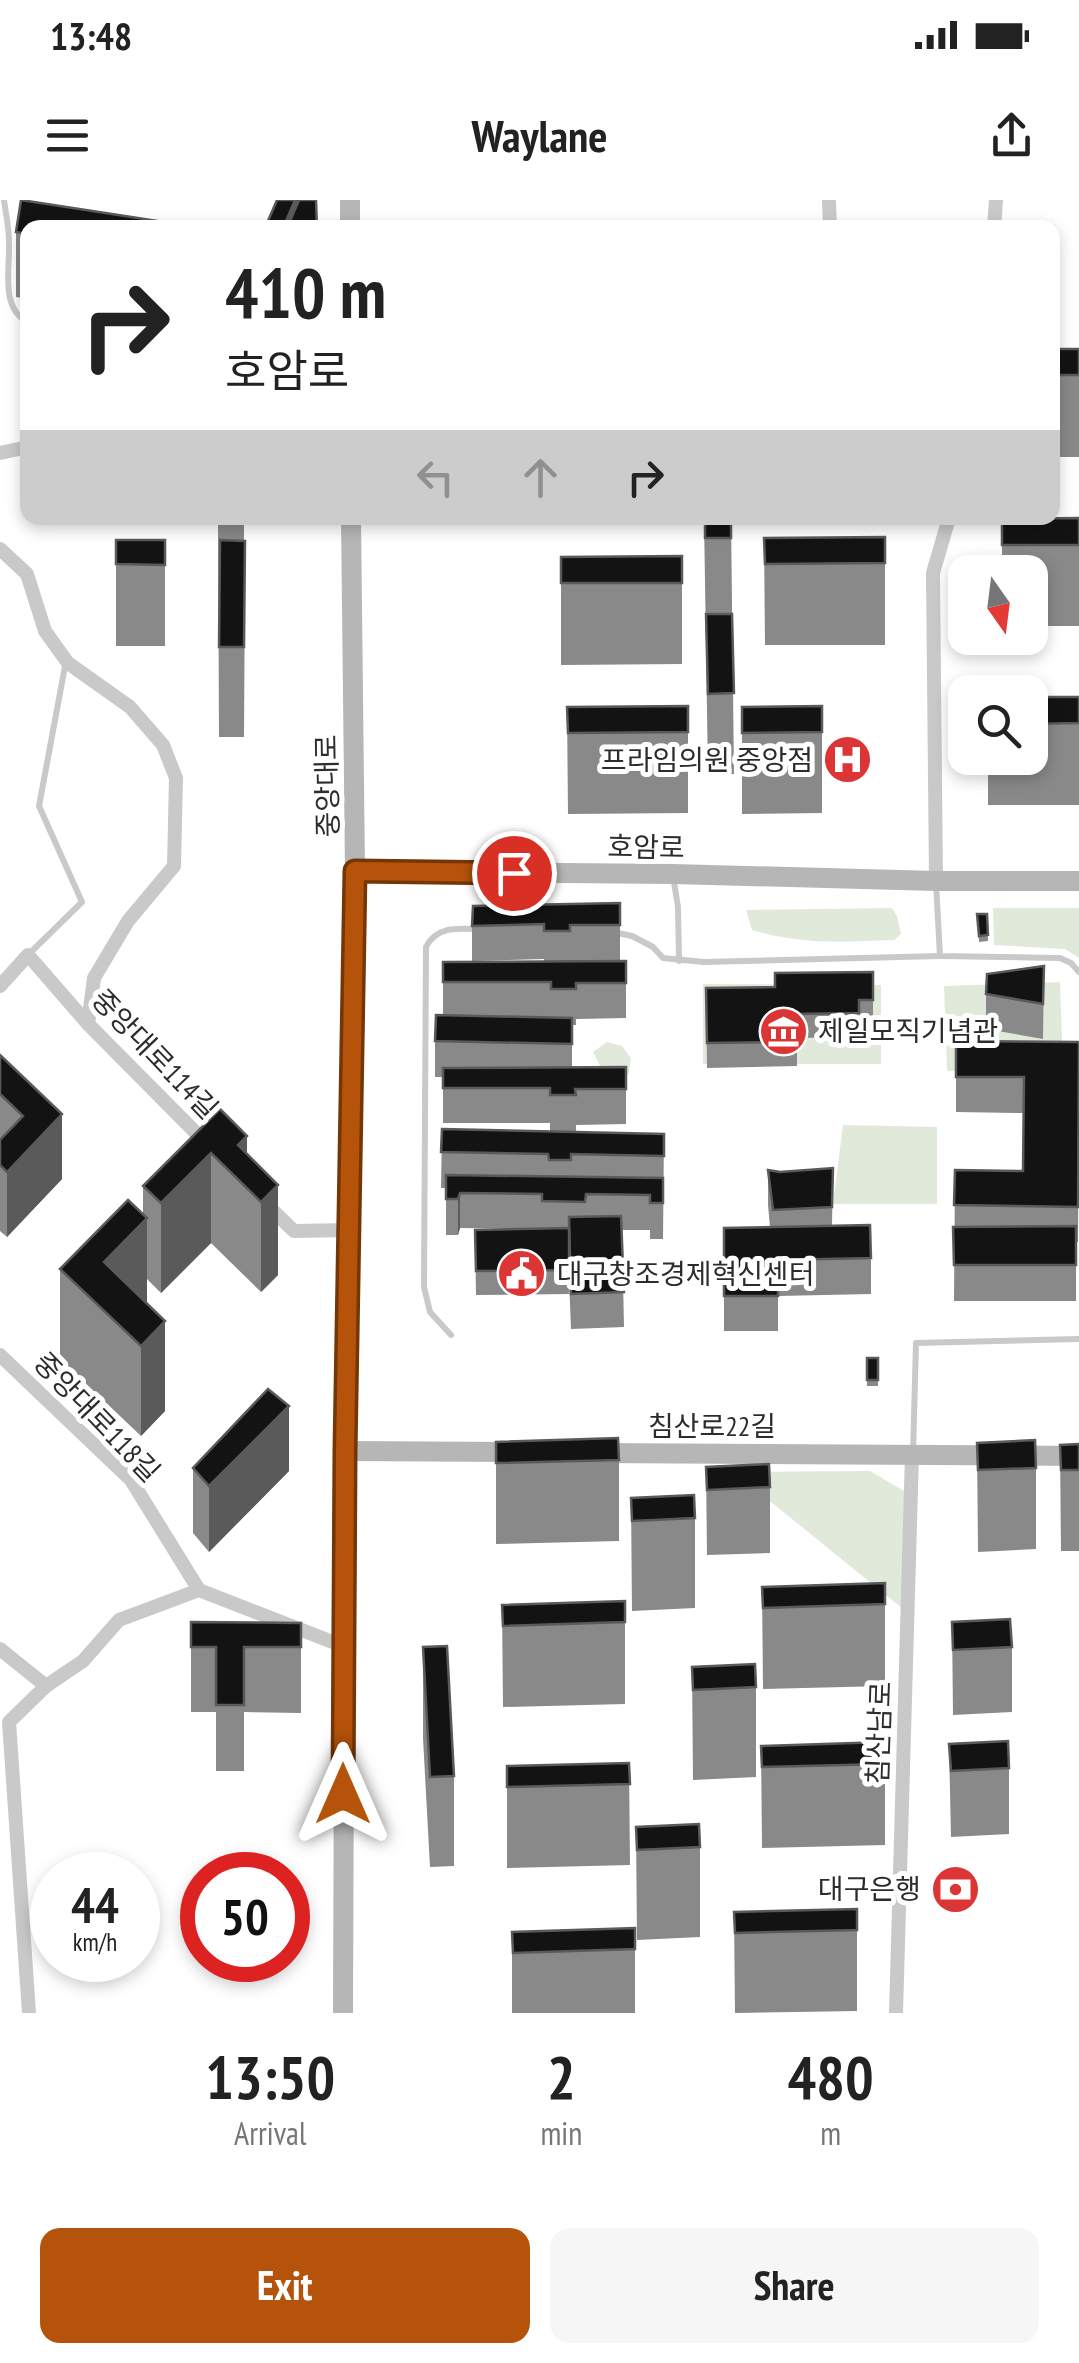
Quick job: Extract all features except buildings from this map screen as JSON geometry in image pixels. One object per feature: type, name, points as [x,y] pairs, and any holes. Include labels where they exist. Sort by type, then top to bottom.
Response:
[{"type":"main road","name":"중앙대로","points":[[343,2013],[345,1451],[355,871],[351,525]]},
{"type":"main road","name":"호암로","points":[[355,871],[673,874],[936,882],[1079,880]]},
{"type":"main road","points":[[345,1451],[541,1452]]},
{"type":"main road","name":"침산로22길","points":[[580,1452],[1079,1456]]},
{"type":"street","points":[[936,882],[933,573],[948,525]]},
{"type":"street","points":[[0,549],[27,574],[45,631],[66,660],[130,707],[163,745],[176,778],[174,866],[128,921],[94,978],[88,1024]]},
{"type":"street","points":[[0,986],[28,956]]},
{"type":"street","name":"중앙대로114길","points":[[28,956],[88,1024],[225,1162]]},
{"type":"street","points":[[252,1190],[294,1231],[349,1230]]},
{"type":"street","name":"중앙대로118길","points":[[0,1355],[132,1480],[199,1590]]},
{"type":"street","name":"침산남로","points":[[896,2013],[912,1454]]},
{"type":"street","points":[[28,2013],[9,1722],[46,1686],[82,1661],[120,1620],[199,1590],[343,1646]]},
{"type":"street","points":[[0,1648],[46,1686]]},
{"type":"lane","points":[[4,200],[10,244],[6,302],[20,318]]},
{"type":"lane","points":[[28,956],[82,902],[39,806],[66,660]]},
{"type":"lane","points":[[673,874],[679,961]]},
{"type":"lane","points":[[936,882],[940,956]]},
{"type":"lane","points":[[451,1335],[430,1312],[424,1287],[426,948],[429,940],[445,930],[490,929]]},
{"type":"lane","points":[[600,932],[632,936],[663,958],[679,961],[1060,958],[1079,972]]},
{"type":"lane","points":[[912,1454],[916,1343],[1079,1339]]},
{"type":"green space","points":[[892,908],[901,934],[894,940],[840,942],[788,938],[752,930],[746,910]]},
{"type":"green space","points":[[993,908],[1079,908],[1079,958],[1065,949],[994,945]]},
{"type":"green space","points":[[1060,982],[1063,1067],[947,1071],[944,986]]},
{"type":"green space","points":[[703,984],[881,985],[881,1064],[703,1064]]},
{"type":"green space","points":[[607,1042],[622,1046],[631,1058],[629,1073],[624,1078],[614,1080],[593,1052]]},
{"type":"green space","points":[[843,1125],[937,1127],[937,1204],[833,1204]]},
{"type":"green space","points":[[870,1471],[911,1495],[908,1613],[734,1472]]},
{"type":"place","name":"프라임의원 중앙점","points":[[848,760]]},
{"type":"place","name":"제일모직기념관","points":[[783,1031]]},
{"type":"place","name":"대구창조경제혁신센터","points":[[522,1274]]},
{"type":"place","name":"대구은행","points":[[956,1889]]},
{"type":"route","points":[[343,1794],[355,871],[514,873]]}]
